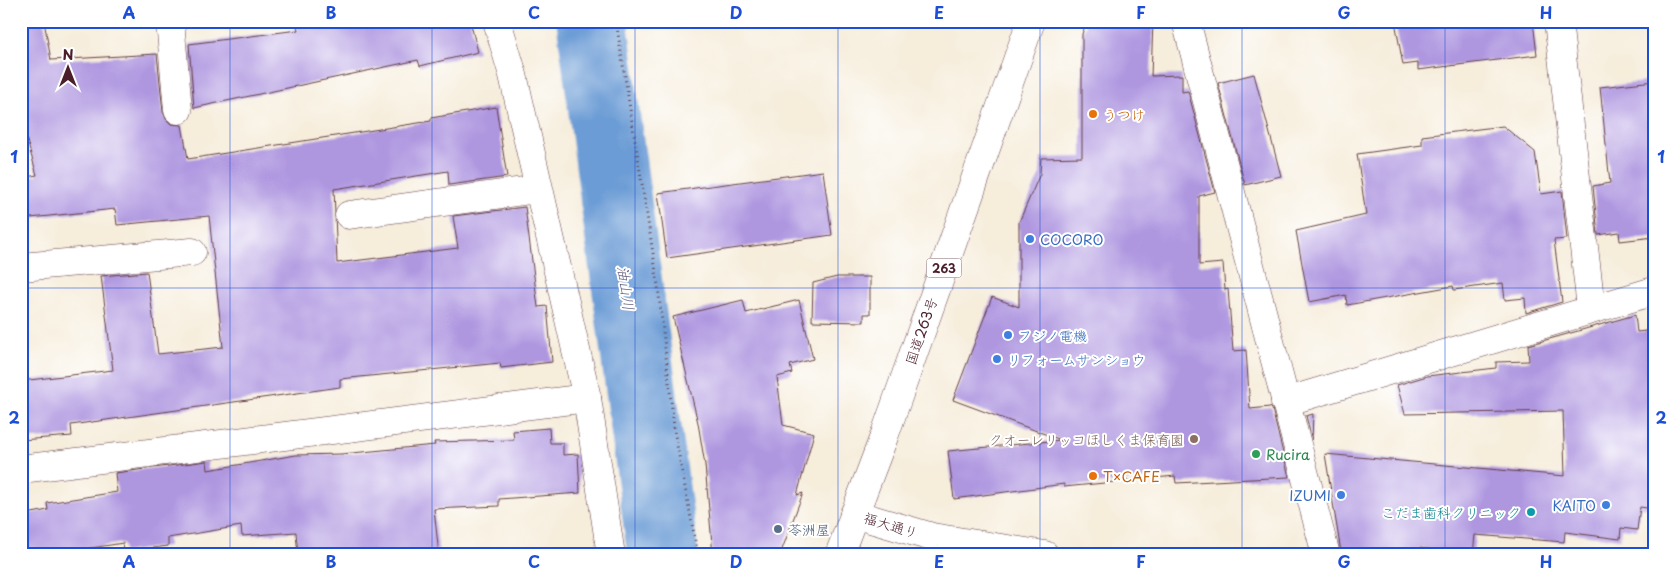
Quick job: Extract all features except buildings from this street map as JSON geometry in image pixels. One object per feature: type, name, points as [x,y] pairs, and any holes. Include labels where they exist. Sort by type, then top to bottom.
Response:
[{"type":"main road","points":[[170,21],[178,110]]},
{"type":"main road","points":[[497,21],[513,75],[587,398],[610,555]]},
{"type":"main road","name":"国道263号","points":[[839,555],[885,434],[1031,21]]},
{"type":"main road","points":[[1186,21],[1284,402],[1326,555]]},
{"type":"main road","points":[[1558,21],[1591,308]]},
{"type":"main road","points":[[349,215],[538,189]]},
{"type":"main road","points":[[21,268],[192,252]]},
{"type":"main road","points":[[1284,402],[1591,308],[1654,291]]},
{"type":"main road","points":[[21,469],[587,398]]},
{"type":"main road","name":"福大通り","points":[[854,514],[932,537],[1045,555]]},
{"type":"path","points":[[616,21],[657,278],[675,435],[698,555]]},
{"type":"waterway","name":"油山川","points":[[592,21],[663,555]]},
{"type":"place","name":"うつけ","points":[[1093,114]]},
{"type":"place","name":"COCORO","points":[[1030,239]]},
{"type":"place","name":"フジノ電機","points":[[1008,335]]},
{"type":"place","name":"リフォームサンショウ","points":[[997,359]]},
{"type":"place","name":"クオーレリッコほしくま保育園","points":[[1194,439]]},
{"type":"place","name":"Rucira","points":[[1256,454]]},
{"type":"place","name":"T×CAFE","points":[[1093,476]]},
{"type":"place","name":"IZUMI","points":[[1341,495]]},
{"type":"place","name":"KAITO","points":[[1606,505]]},
{"type":"place","name":"こだま歯科クリニック","points":[[1531,512]]},
{"type":"place","name":"苓洲屋","points":[[778,529]]}]
